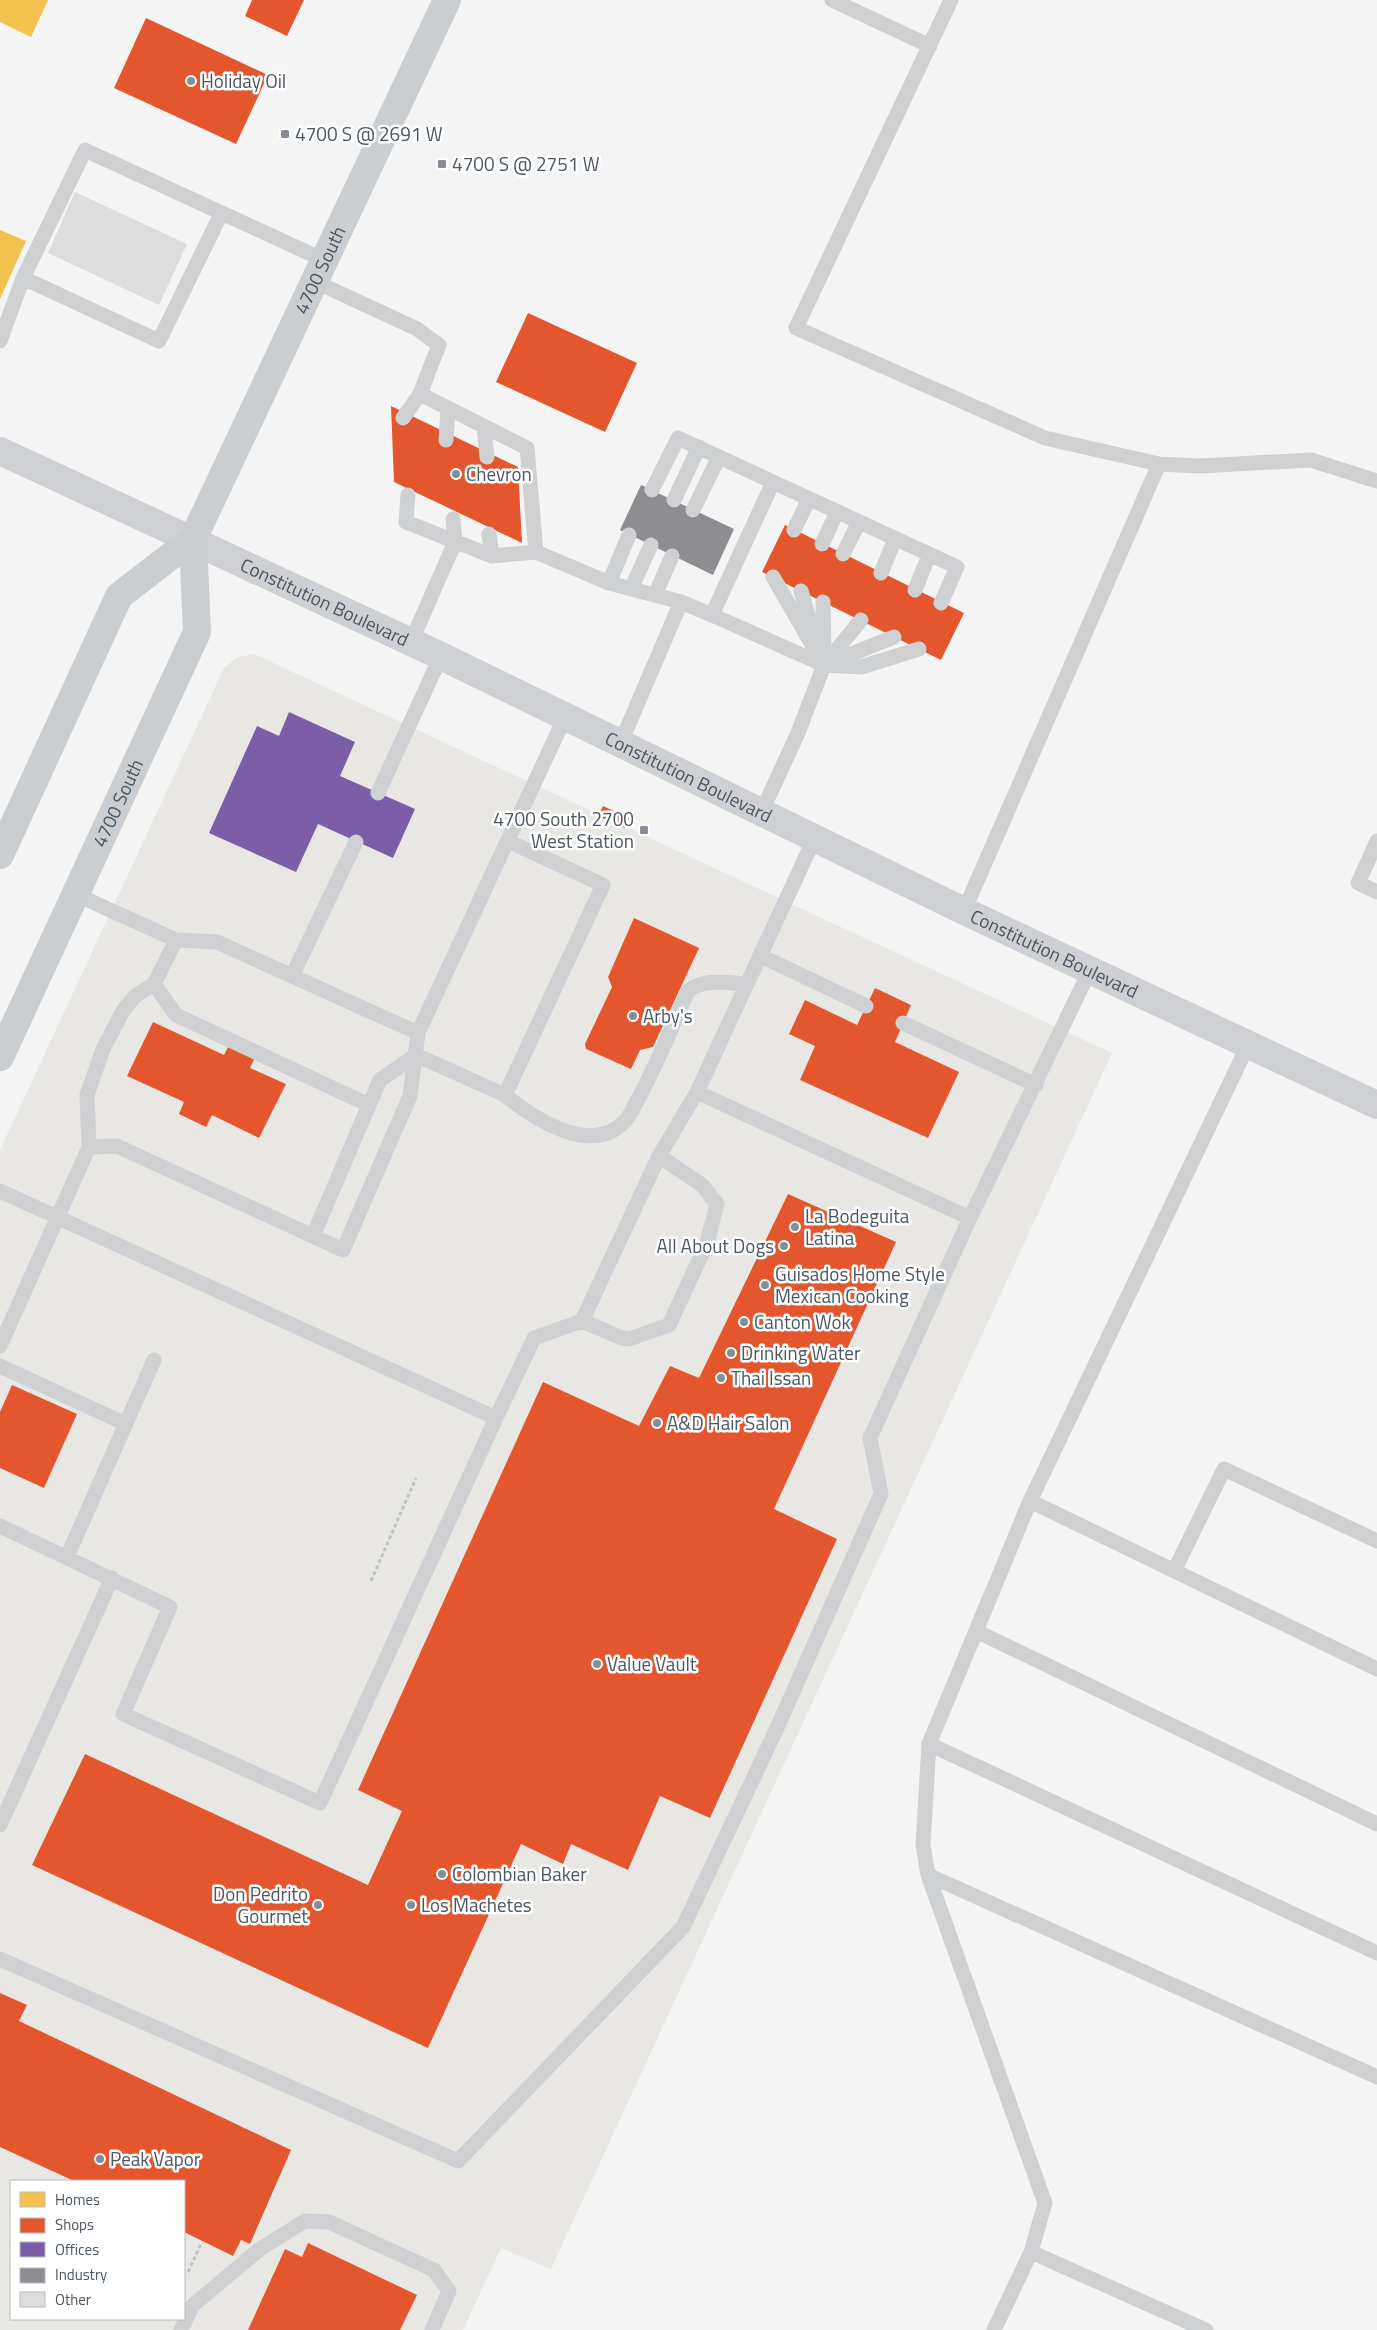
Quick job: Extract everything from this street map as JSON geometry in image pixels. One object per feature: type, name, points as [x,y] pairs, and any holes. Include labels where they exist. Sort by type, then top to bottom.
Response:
[{"type":"main road","name":"4700 South","points":[[0,1057],[197,632],[193,540],[447,0]]},
{"type":"main road","name":"Constitution Boulevard","points":[[0,451],[442,656],[964,911],[1377,1105]]},
{"type":"main road","name":"4700 South","points":[[0,855],[119,596],[193,540]]},
{"type":"lane","points":[[832,0],[930,46]]},
{"type":"lane","points":[[951,0],[796,328],[1045,438],[1159,464],[1200,466],[1311,460],[1377,480]]},
{"type":"lane","points":[[0,341],[23,278],[84,150],[221,214],[417,329],[439,345],[420,394],[403,418]]},
{"type":"lane","points":[[23,278],[159,341],[221,214]]},
{"type":"lane","points":[[420,394],[448,410],[527,448],[536,552]]},
{"type":"lane","points":[[446,440],[448,410]]},
{"type":"lane","points":[[484,427],[487,458]]},
{"type":"lane","points":[[652,490],[678,438],[957,567],[941,602]]},
{"type":"lane","points":[[674,500],[699,447]]},
{"type":"lane","points":[[693,510],[719,457]]},
{"type":"lane","points":[[964,911],[1159,464]]},
{"type":"lane","points":[[712,615],[773,482]]},
{"type":"lane","points":[[408,495],[406,522],[492,556],[536,552],[609,583],[680,602],[824,665],[861,667],[919,649]]},
{"type":"lane","points":[[794,530],[809,499]]},
{"type":"lane","points":[[822,544],[838,512]]},
{"type":"lane","points":[[411,642],[455,542],[453,519]]},
{"type":"lane","points":[[843,554],[860,522]]},
{"type":"lane","points":[[489,534],[492,556]]},
{"type":"lane","points":[[609,583],[629,535]]},
{"type":"lane","points":[[881,573],[895,539]]},
{"type":"lane","points":[[631,589],[651,545]]},
{"type":"lane","points":[[915,590],[929,555]]},
{"type":"lane","points":[[655,595],[672,556]]},
{"type":"lane","points":[[773,577],[824,665]]},
{"type":"lane","points":[[800,591],[824,665]]},
{"type":"lane","points":[[621,742],[680,602]]},
{"type":"lane","points":[[823,602],[824,665]]},
{"type":"lane","points":[[762,812],[798,733],[824,665],[861,620]]},
{"type":"lane","points":[[824,665],[894,637]]},
{"type":"lane","points":[[378,793],[442,656]]},
{"type":"lane","points":[[89,1147],[117,1146],[343,1250],[410,1096],[418,1033],[566,715]]},
{"type":"lane","points":[[582,1321],[659,1156],[697,1092],[815,838]]},
{"type":"lane","points":[[505,1095],[603,885],[508,841]]},
{"type":"lane","points":[[1377,841],[1358,883],[1377,892]]},
{"type":"lane","points":[[292,976],[356,842]]},
{"type":"lane","points":[[75,894],[176,940],[218,942],[418,1033]]},
{"type":"lane","points":[[0,1346],[89,1147],[87,1094],[103,1049],[123,1011],[134,996],[154,984],[176,940]]},
{"type":"lane","points":[[760,956],[866,1006]]},
{"type":"lane","points":[[0,1959],[458,2161],[683,1927],[777,1728],[881,1494],[870,1438],[970,1218],[1036,1086],[1090,970]]},
{"type":"lane","points":[[416,1055],[505,1095],[524,1110],[568,1132],[587,1136],[608,1133],[626,1121],[644,1088],[688,991],[694,986],[709,983],[746,984]]},
{"type":"lane","points":[[154,984],[176,1015],[369,1106]]},
{"type":"lane","points":[[903,1023],[1036,1086]]},
{"type":"lane","points":[[994,2330],[1031,2252],[1045,2202],[928,1875],[923,1845],[929,1744],[1030,1501],[1248,1045]]},
{"type":"lane","points":[[312,1236],[380,1080],[416,1055]]},
{"type":"lane","points":[[697,1092],[970,1218]]},
{"type":"lane","points":[[0,1526],[170,1607],[123,1714],[320,1803],[534,1338],[582,1321],[622,1338],[629,1339],[669,1325],[707,1243],[717,1204],[702,1185],[659,1156]]},
{"type":"lane","points":[[0,1191],[496,1418]]},
{"type":"lane","points":[[67,1557],[154,1360]]},
{"type":"lane","points":[[0,1366],[126,1424]]},
{"type":"lane","points":[[1174,1571],[1224,1469],[1377,1540]]},
{"type":"lane","points":[[1030,1501],[1377,1669]]},
{"type":"lane","points":[[0,1825],[112,1578]]},
{"type":"lane","points":[[976,1630],[1377,1824]]},
{"type":"lane","points":[[929,1744],[1377,1953]]},
{"type":"lane","points":[[928,1875],[1377,2077]]},
{"type":"lane","points":[[181,2330],[192,2306],[260,2249],[305,2221],[329,2222],[434,2270],[449,2291],[432,2330]]},
{"type":"lane","points":[[1031,2252],[1206,2330]]},
{"type":"path","points":[[371,1581],[416,1478]]},
{"type":"path","points":[[187,2274],[201,2244]]},
{"type":"shaded area","points":[[254,654],[1112,1053],[551,2269],[501,2248],[463,2330],[0,2330],[0,1150],[224,668],[238,657]]},
{"type":"building: Homes","points":[[0,0],[48,0],[31,37],[0,22]]},
{"type":"building: Homes","points":[[0,230],[26,241],[0,299]]},
{"type":"building: Shops","points":[[252,0],[304,0],[287,36],[245,16]]},
{"type":"building: Shops","name":"Holiday Oil","points":[[146,18],[268,75],[236,144],[114,88]]},
{"type":"building: Shops","points":[[528,313],[637,363],[605,432],[496,382]]},
{"type":"building: Shops","name":"Chevron","points":[[391,406],[518,467],[522,543],[394,482]]},
{"type":"building: Shops","points":[[785,525],[964,613],[941,660],[762,572]]},
{"type":"building: Shops","points":[[603,806],[629,818],[625,828],[598,816]]},
{"type":"building: Shops","name":"Arby's","points":[[634,918],[699,948],[653,1047],[640,1050],[631,1069],[586,1049],[585,1044],[612,987],[608,977]]},
{"type":"building: Shops","points":[[875,988],[911,1005],[895,1042],[959,1072],[928,1138],[800,1080],[815,1046],[789,1034],[805,1000],[857,1025]]},
{"type":"building: Shops","points":[[153,1022],[224,1055],[229,1045],[255,1057],[250,1068],[286,1084],[259,1138],[212,1115],[206,1127],[179,1114],[184,1102],[127,1076]]},
{"type":"building: Shops","points":[[788,1194],[896,1242],[774,1509],[837,1539],[710,1818],[660,1796],[628,1870],[571,1844],[563,1864],[521,1844],[428,2048],[32,1865],[85,1754],[368,1885],[402,1811],[358,1790],[543,1382],[639,1426],[670,1366],[699,1378]]},
{"type":"building: Shops","points":[[12,1385],[77,1414],[44,1488],[0,1468],[0,1412]]},
{"type":"building: Shops","points":[[0,1993],[27,2005],[19,2021],[291,2150],[250,2244],[241,2240],[233,2256],[185,2232],[185,2180],[72,2180],[0,2147]]},
{"type":"building: Shops","points":[[308,2243],[417,2295],[400,2330],[248,2330],[285,2249],[302,2257]]},
{"type":"building: Offices","points":[[289,712],[355,742],[340,776],[415,809],[393,858],[318,824],[296,872],[209,833],[257,726],[279,736]]},
{"type":"building: Industry","points":[[641,485],[734,529],[713,575],[620,530]]},
{"type":"building: Other","points":[[75,192],[187,244],[159,305],[48,253]]},
{"type":"place","name":"Holiday Oil","points":[[191,81]]},
{"type":"place","name":"4700 S @ 2691 W","points":[[285,134]]},
{"type":"place","name":"4700 S @ 2751 W","points":[[442,164]]},
{"type":"place","name":"Chevron","points":[[456,474]]},
{"type":"place","name":"4700 South 2700 West Station","points":[[644,830]]},
{"type":"place","name":"Arby's","points":[[633,1016]]},
{"type":"place","name":"La Bodeguita Latina","points":[[795,1227]]},
{"type":"place","name":"All About Dogs","points":[[784,1246]]},
{"type":"place","name":"Guisados Home Style Mexican Cooking","points":[[765,1285]]},
{"type":"place","name":"Canton Wok","points":[[744,1322]]},
{"type":"place","name":"Drinking Water","points":[[731,1353]]},
{"type":"place","name":"Thai Issan","points":[[721,1378]]},
{"type":"place","name":"A&D Hair Salon","points":[[657,1423]]},
{"type":"place","name":"Value Vault","points":[[597,1664]]},
{"type":"place","name":"Colombian Baker","points":[[442,1874]]},
{"type":"place","name":"Don Pedrito Gourmet","points":[[318,1905]]},
{"type":"place","name":"Los Machetes","points":[[411,1905]]},
{"type":"place","name":"Peak Vapor","points":[[100,2159]]}]
